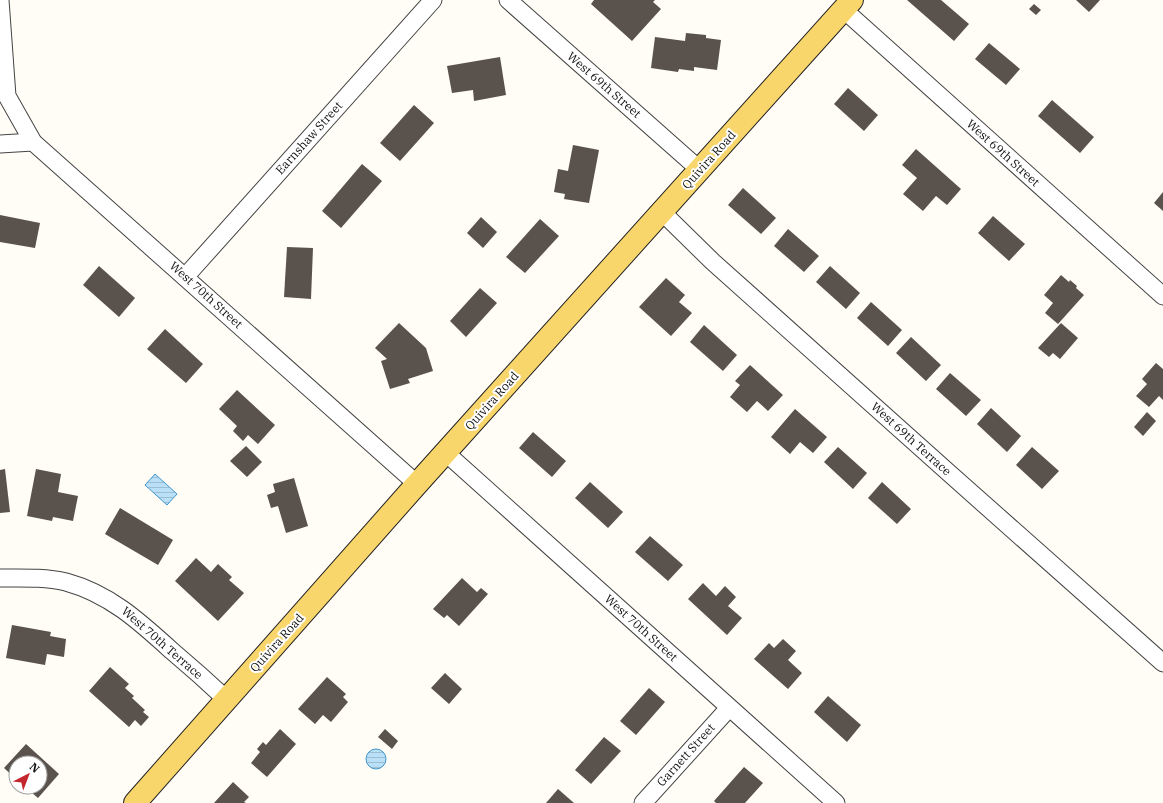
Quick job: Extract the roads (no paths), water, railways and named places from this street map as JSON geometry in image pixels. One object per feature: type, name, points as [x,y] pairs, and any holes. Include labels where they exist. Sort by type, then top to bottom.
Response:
[{"type":"main road","name":"Quivira Road","points":[[135,803],[417,484],[848,4]]},
{"type":"street","name":"West 70th Street","points":[[0,0],[3,104],[33,142],[417,484]]},
{"type":"street","name":"Earnshaw Street","points":[[185,277],[433,0]]},
{"type":"street","name":"West 69th Street","points":[[508,0],[700,170]]},
{"type":"street","name":"West 69th Street","points":[[848,4],[1163,296]]},
{"type":"street","points":[[0,144],[33,142]]},
{"type":"street","name":"West 69th Terrace","points":[[662,212],[713,262],[949,474],[1163,662]]},
{"type":"street","name":"West 70th Street","points":[[446,453],[836,803]]},
{"type":"street","name":"West 70th Terrace","points":[[0,578],[40,578],[66,582],[86,589],[117,604],[139,621],[227,700]]},
{"type":"street","name":"Garnett Street","points":[[643,803],[729,708]]},
{"type":"water","points":[[155,474],[177,494],[167,505],[145,485]]},
{"type":"water","points":[[372,749],[380,749],[386,755],[386,763],[380,769],[372,769],[366,763],[366,755]]}]
